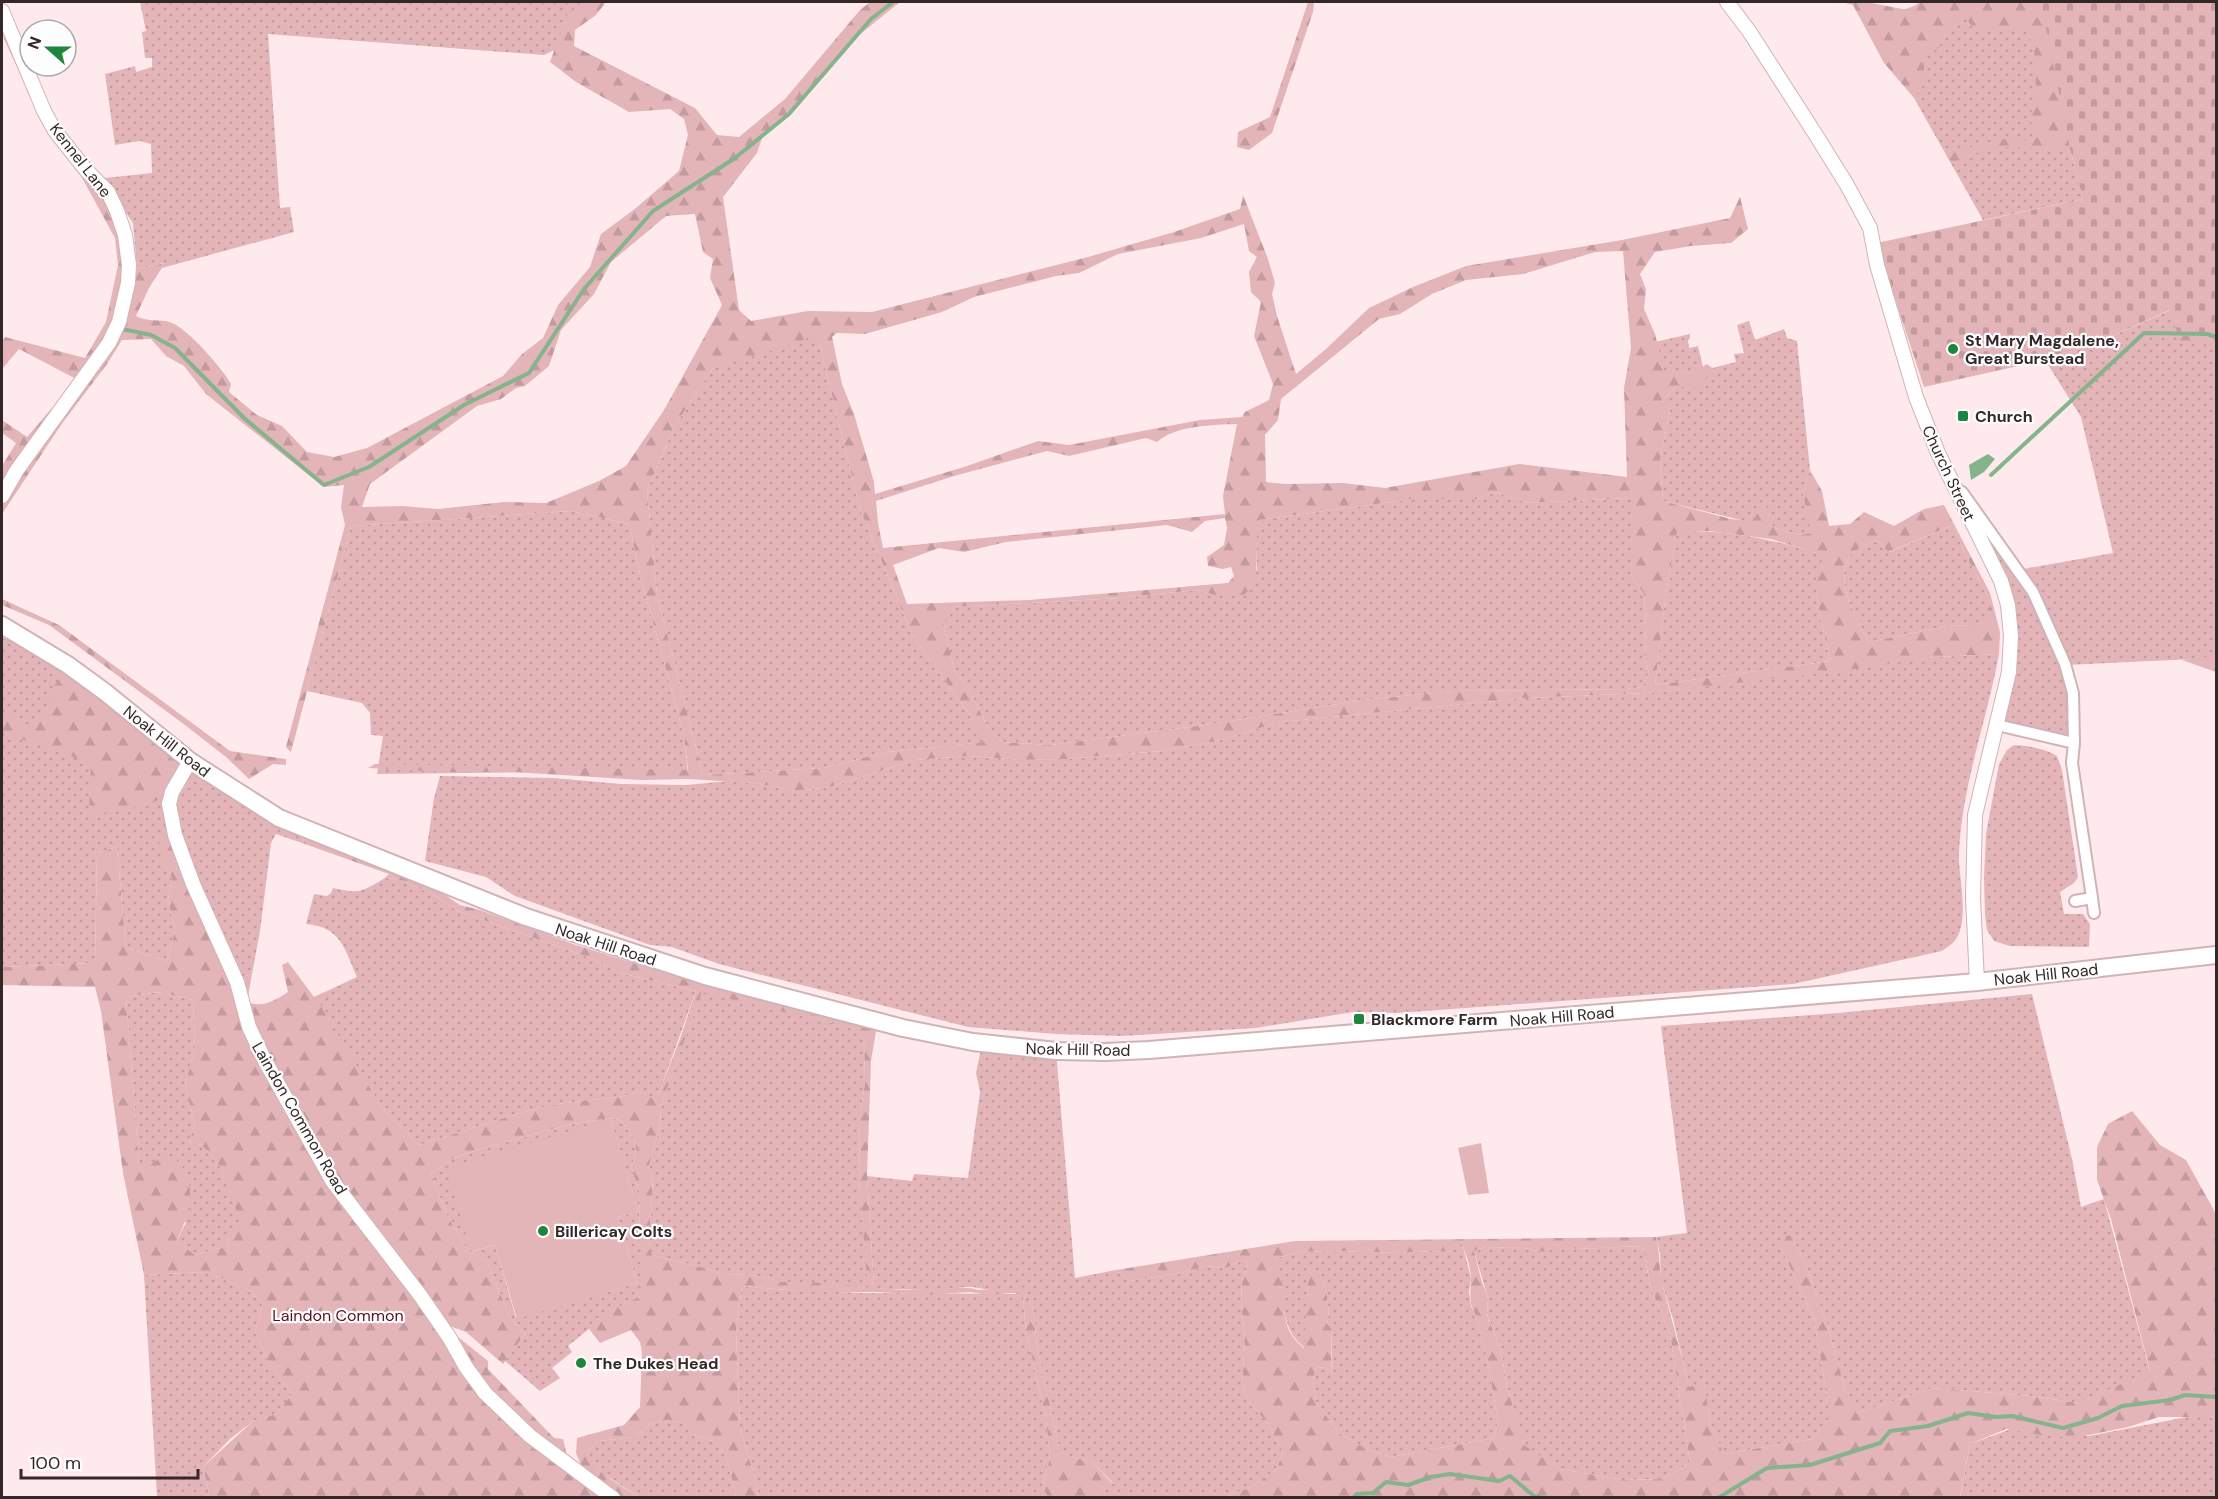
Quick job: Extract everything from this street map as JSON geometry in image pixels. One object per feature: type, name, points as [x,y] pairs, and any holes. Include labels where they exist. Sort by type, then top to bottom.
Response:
[{"type":"main road","name":"Noak Hill Road","points":[[2,625],[68,665],[190,761],[279,818],[526,917],[705,976],[903,1028],[982,1044],[1060,1051],[1149,1050],[1977,982],[2217,955]]},
{"type":"main road","name":"Noak Hill Road","points":[[2,632],[28,642]]},
{"type":"street","name":"Church Street","points":[[1727,2],[1749,31],[1814,132],[1870,228],[1877,265],[1916,397],[1954,487],[2001,581],[2008,606],[2011,636],[2009,672],[1975,816],[1973,898],[1977,982]]},
{"type":"street","name":"Kennel Lane","points":[[2,10],[44,111],[55,131],[86,170],[108,192],[125,235],[129,265],[125,302],[109,343],[17,470],[2,496]]},
{"type":"street","points":[[1954,487],[1962,491],[2033,592],[2065,664],[2073,693],[2072,763],[2094,913]]},
{"type":"street","points":[[1997,724],[2074,743]]},
{"type":"street","name":"Laindon Common Road","points":[[190,761],[172,792],[169,804],[175,835],[237,982],[249,1027],[265,1061],[333,1182],[439,1322],[485,1394],[530,1436],[613,1497]]},
{"type":"street","points":[[2075,901],[2092,898]]},
{"type":"green space","points":[[2,2],[4,2],[5,19],[18,50],[18,69],[5,41],[2,32]]},
{"type":"green space","points":[[140,2],[599,2],[571,23],[565,45],[544,55],[268,34],[280,208],[290,207],[294,232],[162,268],[164,263],[137,269],[133,223],[120,204],[96,179],[152,173],[151,144],[140,141],[115,145],[105,74],[135,66],[136,72],[152,67],[152,58],[145,58],[142,32],[146,31]]},
{"type":"green space","points":[[583,2],[606,2],[596,15],[575,30],[574,46],[695,108],[717,135],[739,137],[785,99],[860,10],[870,2],[900,2],[853,40],[789,114],[763,135],[757,153],[723,197],[739,310],[751,321],[808,311],[872,312],[1088,257],[1174,232],[1240,209],[1243,195],[1268,259],[1275,283],[1272,294],[1277,316],[1296,374],[1369,308],[1413,287],[1466,266],[1622,240],[1730,218],[1740,197],[1748,229],[1731,243],[1655,252],[1640,274],[1646,289],[1644,309],[1655,334],[1664,371],[1693,373],[1707,364],[1716,371],[1694,389],[1677,386],[1662,401],[1670,410],[1660,461],[1663,501],[1731,519],[1752,521],[1765,503],[1774,528],[1801,535],[1811,533],[1803,494],[1810,470],[1822,491],[1829,526],[1850,524],[1864,512],[1894,526],[1924,509],[1944,505],[1990,593],[2000,632],[1999,654],[1935,657],[1840,671],[1648,693],[1527,698],[1280,722],[1217,741],[1162,751],[1066,759],[1020,760],[970,756],[915,760],[830,787],[797,791],[754,783],[688,779],[641,780],[514,772],[368,768],[375,764],[688,770],[684,735],[641,579],[629,524],[571,511],[351,526],[291,752],[286,747],[345,525],[341,507],[344,485],[324,487],[206,394],[184,366],[166,356],[151,339],[122,340],[107,364],[61,425],[2,514],[2,506],[126,312],[137,269],[165,263],[149,288],[136,316],[172,323],[187,333],[227,377],[231,384],[229,392],[257,415],[282,426],[307,452],[334,457],[367,448],[503,376],[522,354],[543,338],[558,305],[590,267],[601,234],[679,171],[688,135],[684,119],[670,109],[629,112],[576,82],[550,62],[567,14]],"holes":[[[695,214],[703,252],[713,259],[710,278],[722,305],[664,410],[626,466],[599,481],[546,503],[504,502],[438,509],[403,506],[362,507],[370,484],[477,406],[501,399],[516,388],[525,386],[549,366],[561,330],[594,294],[611,262],[666,216]],[[1244,224],[1249,251],[1257,257],[1249,272],[1251,292],[1261,302],[1254,336],[1273,384],[1269,400],[1245,412],[1242,417],[1200,420],[1069,445],[1038,441],[967,466],[875,494],[874,482],[854,414],[842,384],[832,337],[837,333],[865,334],[942,312],[974,297],[1056,276],[1079,273],[1118,254],[1201,238]],[[1623,251],[1631,348],[1624,388],[1627,477],[1519,464],[1385,488],[1343,483],[1266,482],[1265,435],[1278,420],[1281,399],[1379,319],[1400,314],[1432,294],[1466,280],[1523,274],[1595,252]],[[817,334],[860,509],[913,637],[967,711],[984,742],[886,752],[824,768],[703,775],[657,594],[647,490],[674,427],[713,368],[791,345]],[[1237,424],[1223,496],[1225,514],[883,548],[876,501],[954,476],[1047,451],[1069,456],[1146,438],[1157,442],[1165,436],[1184,429]],[[1495,492],[1528,503],[1631,498],[1631,575],[1644,594],[1646,626],[1644,659],[1649,672],[1643,687],[1453,691],[1364,700],[1205,725],[1050,745],[1002,742],[987,726],[970,691],[954,670],[944,624],[955,607],[1120,598],[1197,590],[1218,596],[1243,595],[1255,587],[1259,520],[1413,499],[1477,499]],[[1225,518],[1227,528],[1224,545],[1207,557],[1208,566],[1223,569],[1231,567],[1234,576],[1228,583],[1029,600],[907,604],[893,565],[939,548],[964,552],[1006,542],[1167,525],[1192,532],[1205,521]],[[1953,525],[1967,558],[1989,598],[1990,613],[1980,625],[1947,626],[1869,642],[1848,598],[1845,569],[1849,557],[1860,547],[1878,541],[1889,552]],[[1709,531],[1771,539],[1820,554],[1823,567],[1816,577],[1816,595],[1830,661],[1655,685],[1666,593],[1677,532]]]},
{"type":"green space","points":[[1308,2],[1314,2],[1313,12],[1272,133],[1249,150],[1237,147],[1238,132],[1270,117]]},
{"type":"green space","points":[[1842,2],[1866,2],[1908,10],[1921,2],[2048,2],[2068,117],[2070,149],[2004,147],[1981,152],[1951,163],[1946,154],[2000,139],[2024,141],[2032,137],[2031,114],[2036,87],[2034,44],[2024,30],[1974,30],[1963,13],[1949,26],[1939,47],[1924,59],[1924,84],[1914,98],[1884,63],[1853,5]]},
{"type":"green space","points":[[1854,2],[1880,10],[1896,11],[1921,2],[2041,2],[2070,149],[2083,199],[1983,220],[1914,98]]},
{"type":"green space","points":[[2041,2],[2216,2],[2216,334],[2178,336],[2170,310],[2091,345],[2045,360],[1924,387],[1883,262],[1872,244],[2083,199],[2070,149]]},
{"type":"green space","points":[[22,78],[30,78],[44,111],[114,211],[125,235],[125,302],[82,382],[19,349],[2,369],[2,342],[5,337],[85,358],[106,322],[118,265],[115,238],[81,176],[48,134]]},
{"type":"green space","points":[[2171,310],[2178,336],[2216,334],[2216,658],[2066,665],[2074,743],[1997,725],[2009,672],[2008,605],[1971,500],[2023,569],[2113,553],[2081,417],[2045,360],[2091,345]]},
{"type":"green space","points":[[1749,321],[1755,340],[1784,329],[1787,338],[1797,341],[1810,470],[1803,494],[1812,533],[1802,535],[1663,501],[1660,461],[1670,410],[1662,401],[1677,386],[1715,371],[1712,368],[1736,362],[1734,354],[1744,353],[1737,325]]},
{"type":"green space","points":[[817,334],[860,509],[913,637],[967,711],[985,742],[886,752],[824,768],[703,775],[657,594],[647,490],[674,427],[713,368]]},
{"type":"green space","points":[[1690,334],[1689,348],[1698,346],[1703,367],[1693,373],[1664,372],[1655,342]]},
{"type":"green space","points":[[2216,334],[2216,349],[2200,342],[2182,343],[2178,336]]},
{"type":"green space","points":[[51,409],[58,414],[2,496],[2,466],[16,443],[2,433],[2,420],[27,437]]},
{"type":"green space","points":[[1495,492],[1528,503],[1631,498],[1631,575],[1644,594],[1646,626],[1644,659],[1649,672],[1643,687],[1453,691],[1364,700],[1205,725],[1050,745],[1002,742],[987,726],[970,691],[954,670],[944,624],[955,607],[1120,598],[1197,590],[1218,596],[1257,570],[1256,536],[1259,520],[1413,499],[1477,499]]},
{"type":"green space","points":[[571,511],[629,524],[641,579],[684,735],[688,775],[565,772],[377,774],[383,736],[371,735],[370,713],[362,703],[307,691],[351,526]]},
{"type":"green space","points":[[1953,525],[1967,558],[1989,598],[1991,613],[1980,625],[1947,626],[1869,642],[1848,598],[1845,569],[1849,557],[1860,547],[1878,541],[1890,552]]},
{"type":"green space","points":[[1677,531],[1750,536],[1821,554],[1823,567],[1816,595],[1830,661],[1655,685],[1666,593]]},
{"type":"green space","points":[[2,599],[59,625],[230,751],[286,759],[286,765],[273,764],[249,779],[226,757],[185,725],[49,625],[2,605]]},
{"type":"green space","points":[[2,638],[28,642],[307,830],[302,843],[276,834],[271,843],[252,974],[237,978],[163,863],[172,878],[168,900],[175,930],[167,961],[126,948],[117,847],[97,853],[95,963],[2,967]]},
{"type":"green space","points":[[1999,654],[1970,778],[1961,828],[1959,862],[1963,909],[1960,930],[1956,939],[1942,951],[1793,984],[1398,1013],[1353,1012],[1256,1028],[1121,1036],[1056,1034],[968,1027],[719,964],[672,947],[650,945],[515,896],[486,877],[425,861],[434,798],[440,776],[554,778],[620,784],[686,785],[728,781],[797,791],[830,787],[915,760],[970,756],[1020,760],[1066,759],[1162,751],[1217,741],[1280,722],[1527,698],[1648,693],[1935,657]]},
{"type":"green space","points":[[2216,656],[2216,672],[2182,660]]},
{"type":"green space","points":[[68,665],[190,761],[179,782],[170,793],[142,806],[89,815],[91,766],[67,754],[2,733],[2,712],[30,726],[45,714],[55,685]]},
{"type":"green space","points":[[2014,745],[2036,748],[2057,756],[2062,770],[2078,877],[2074,883],[2060,892],[2064,914],[2083,914],[2090,924],[2089,947],[2010,946],[1994,941],[1987,930],[1984,877],[1986,834],[1999,764],[2007,750]]},
{"type":"green space","name":"Laindon Common","points":[[171,819],[237,978],[252,974],[247,1002],[263,1004],[288,992],[282,965],[288,962],[314,997],[317,997],[383,1110],[419,1145],[548,1106],[640,1092],[656,1100],[696,991],[620,973],[593,959],[458,911],[432,894],[397,879],[385,878],[389,874],[302,843],[305,836],[366,862],[432,886],[460,905],[576,945],[704,985],[876,1031],[871,1061],[867,1176],[874,1288],[978,1290],[1029,1287],[1031,1291],[989,1295],[970,1292],[925,1295],[809,1292],[742,1286],[736,1331],[740,1428],[757,1485],[758,1497],[736,1497],[727,1459],[720,1446],[709,1439],[694,1436],[683,1423],[666,1420],[650,1424],[636,1437],[598,1441],[588,1451],[591,1459],[602,1472],[639,1497],[207,1497],[209,1493],[203,1467],[253,1421],[276,1414],[292,1394],[269,1363],[255,1332],[263,1303],[247,1289],[206,1272],[144,1275],[123,1173],[101,1011],[95,987],[2,985],[2,967],[95,963],[97,853],[117,847],[126,948],[167,961],[175,930],[168,900],[172,878],[163,863],[159,843]],"holes":[[[158,992],[193,1000],[195,1049],[185,1085],[195,1124],[189,1142],[202,1145],[219,1165],[241,1222],[223,1247],[196,1255],[176,1242],[190,1200],[189,1182],[184,1169],[175,1158],[139,1163],[126,997]],[[702,992],[855,1029],[864,1039],[865,1083],[860,1116],[859,1181],[868,1288],[832,1283],[783,1282],[754,1275],[720,1274],[709,1269],[652,1255],[649,1242],[653,1179],[649,1165],[661,1123],[660,1108]],[[608,1118],[620,1120],[635,1142],[636,1152],[631,1167],[640,1193],[639,1244],[642,1254],[640,1296],[595,1319],[589,1329],[600,1343],[631,1330],[640,1342],[642,1352],[640,1407],[624,1425],[577,1438],[576,1453],[585,1475],[569,1464],[563,1439],[554,1438],[488,1369],[488,1361],[458,1337],[449,1337],[439,1322],[466,1332],[503,1364],[525,1334],[510,1317],[487,1261],[469,1252],[447,1215],[431,1174],[454,1158],[568,1125]]]},
{"type":"green space","points":[[385,878],[397,879],[432,894],[458,911],[593,959],[620,973],[696,991],[656,1101],[640,1092],[548,1106],[419,1145],[383,1110],[314,997],[357,977],[344,948],[334,934],[327,929],[306,924],[314,894],[327,896],[333,888],[360,890]]},
{"type":"green space","points":[[702,991],[856,1029],[864,1039],[865,1083],[860,1116],[859,1181],[869,1288],[783,1282],[754,1275],[720,1274],[709,1269],[652,1255],[649,1242],[653,1179],[649,1165],[661,1123],[660,1108]]},
{"type":"green space","points":[[158,992],[193,1000],[195,1049],[185,1085],[195,1124],[189,1142],[202,1145],[219,1165],[242,1222],[223,1247],[196,1255],[176,1242],[186,1223],[139,1164],[126,997]]},
{"type":"green space","points":[[2032,994],[2072,1159],[2081,1207],[2104,1199],[2150,1372],[2079,1403],[2031,1396],[1933,1388],[1862,1412],[1854,1409],[1844,1385],[1828,1327],[1807,1268],[1791,1236],[1781,1248],[1814,1319],[1828,1402],[1828,1420],[1812,1439],[1724,1454],[1711,1426],[1704,1383],[1689,1387],[1661,1280],[1660,1253],[1656,1237],[1687,1233],[1661,1026],[1838,1013]]},
{"type":"green space","points":[[982,1044],[1056,1051],[1075,1278],[1116,1270],[1129,1281],[1177,1274],[1206,1266],[1226,1268],[1244,1260],[1248,1263],[1242,1284],[1241,1303],[1245,1338],[1242,1384],[1248,1402],[1267,1422],[1283,1452],[1276,1470],[1251,1487],[1225,1497],[1094,1497],[1113,1483],[1091,1461],[1069,1457],[1060,1452],[1037,1346],[1033,1309],[1028,1297],[1023,1298],[1026,1331],[1046,1419],[1050,1457],[1042,1488],[1048,1497],[758,1497],[757,1485],[740,1428],[736,1331],[742,1286],[864,1293],[1019,1294],[970,1287],[931,1290],[874,1288],[867,1176],[912,1181],[914,1174],[968,1178],[980,1092],[976,1073]]},
{"type":"green space","points":[[2132,1111],[2160,1145],[2186,1160],[2216,1214],[2216,1419],[2211,1417],[2159,1417],[2128,1427],[2074,1438],[2006,1429],[1970,1444],[1960,1497],[1225,1497],[1251,1487],[1276,1470],[1283,1452],[1267,1422],[1248,1402],[1242,1384],[1245,1338],[1241,1303],[1242,1284],[1248,1263],[1244,1260],[1226,1268],[1206,1266],[1177,1274],[1129,1281],[1116,1270],[1295,1241],[1656,1237],[1662,1283],[1689,1387],[1704,1382],[1711,1426],[1724,1454],[1812,1439],[1828,1420],[1828,1402],[1814,1319],[1781,1248],[1781,1239],[1785,1235],[1791,1236],[1807,1268],[1828,1327],[1844,1385],[1855,1409],[1862,1412],[1933,1388],[2031,1396],[2079,1403],[2150,1371],[2111,1219],[2097,1180],[2097,1147],[2108,1124]],"holes":[[[1462,1244],[1470,1270],[1471,1300],[1487,1358],[1498,1422],[1494,1438],[1390,1457],[1367,1449],[1339,1433],[1316,1402],[1313,1379],[1316,1368],[1325,1367],[1332,1375],[1332,1329],[1327,1324],[1328,1304],[1320,1272],[1311,1272],[1308,1283],[1304,1348],[1295,1340],[1286,1322],[1280,1269],[1275,1258],[1302,1252],[1330,1251],[1449,1252]],[[1643,1246],[1650,1286],[1670,1334],[1690,1463],[1663,1479],[1623,1480],[1560,1469],[1524,1445],[1507,1386],[1501,1350],[1487,1315],[1488,1298],[1474,1251],[1486,1247],[1524,1248],[1544,1252],[1559,1247],[1578,1249]]]},
{"type":"green space","points":[[608,1118],[620,1120],[633,1137],[636,1152],[631,1167],[640,1193],[639,1244],[643,1254],[641,1277],[643,1286],[640,1296],[596,1319],[589,1329],[568,1346],[572,1352],[552,1368],[560,1378],[540,1391],[505,1361],[525,1334],[510,1317],[487,1261],[469,1252],[447,1215],[431,1174],[454,1158],[568,1125]],"holes":[[[611,1120],[638,1211],[618,1217],[637,1283],[516,1318],[495,1245],[472,1252]]]},
{"type":"green space","name":"Billericay Colts","points":[[611,1119],[638,1211],[618,1217],[637,1283],[517,1319],[495,1245],[471,1252],[446,1168]]},
{"type":"green space","points":[[1481,1143],[1489,1193],[1468,1195],[1458,1148]]},
{"type":"green space","points":[[1462,1243],[1471,1278],[1469,1292],[1471,1306],[1487,1357],[1498,1422],[1494,1438],[1390,1457],[1367,1449],[1339,1433],[1316,1402],[1313,1379],[1316,1368],[1325,1367],[1332,1374],[1332,1329],[1327,1325],[1328,1305],[1320,1273],[1311,1272],[1308,1283],[1305,1348],[1289,1329],[1275,1258],[1302,1252],[1330,1251],[1449,1252]]},
{"type":"green space","points":[[1559,1246],[1578,1249],[1643,1246],[1650,1286],[1670,1334],[1690,1463],[1663,1479],[1623,1480],[1560,1469],[1524,1446],[1507,1386],[1501,1350],[1487,1314],[1488,1298],[1474,1251],[1486,1247],[1524,1248],[1544,1252]]},
{"type":"green space","points":[[206,1272],[247,1289],[263,1303],[255,1332],[269,1363],[292,1394],[276,1414],[253,1421],[230,1439],[203,1467],[209,1493],[207,1497],[157,1497],[144,1275]]},
{"type":"green space","points":[[1028,1297],[1033,1309],[1037,1346],[1060,1452],[1069,1457],[1091,1461],[1113,1484],[1094,1497],[1048,1497],[1042,1488],[1050,1457],[1046,1419],[1026,1331],[1023,1298]]},
{"type":"green space","points":[[2202,1414],[2216,1419],[2216,1497],[1960,1498],[1970,1444],[2011,1429],[2089,1436]]},
{"type":"green space","points":[[666,1420],[683,1423],[694,1436],[709,1439],[720,1446],[727,1459],[736,1497],[639,1497],[604,1474],[591,1460],[588,1451],[598,1441],[636,1437],[650,1424]]},
{"type":"shaded area","points":[[1988,454],[1995,459],[1984,472],[1971,480],[1969,465]]},
{"type":"waterway","points":[[122,329],[151,335],[175,348],[244,418],[324,485],[369,467],[464,405],[529,373],[584,289],[653,211],[735,158],[789,114],[871,19],[893,2]]},
{"type":"waterway","points":[[1991,475],[2144,333],[2207,334],[2216,337]]},
{"type":"waterway","points":[[1718,1498],[1767,1468],[1810,1465],[1880,1443],[1890,1431],[1928,1426],[1968,1413],[1996,1417],[2012,1416],[2063,1428],[2098,1418],[2122,1406],[2170,1400],[2185,1395],[2216,1397]]},
{"type":"waterway","points":[[1353,1498],[1357,1494],[1373,1493],[1386,1482],[1408,1485],[1431,1477],[1450,1474],[1499,1481],[1510,1476],[1534,1496],[1543,1498]]},
{"type":"place","name":"St Mary Magdalene, Great Burstead","points":[[1953,349]]},
{"type":"place","name":"Church","points":[[1963,416]]},
{"type":"place","name":"Blackmore Farm","points":[[1359,1019]]},
{"type":"place","name":"Billericay Colts","points":[[543,1231]]},
{"type":"place","name":"The Dukes Head","points":[[581,1363]]}]
